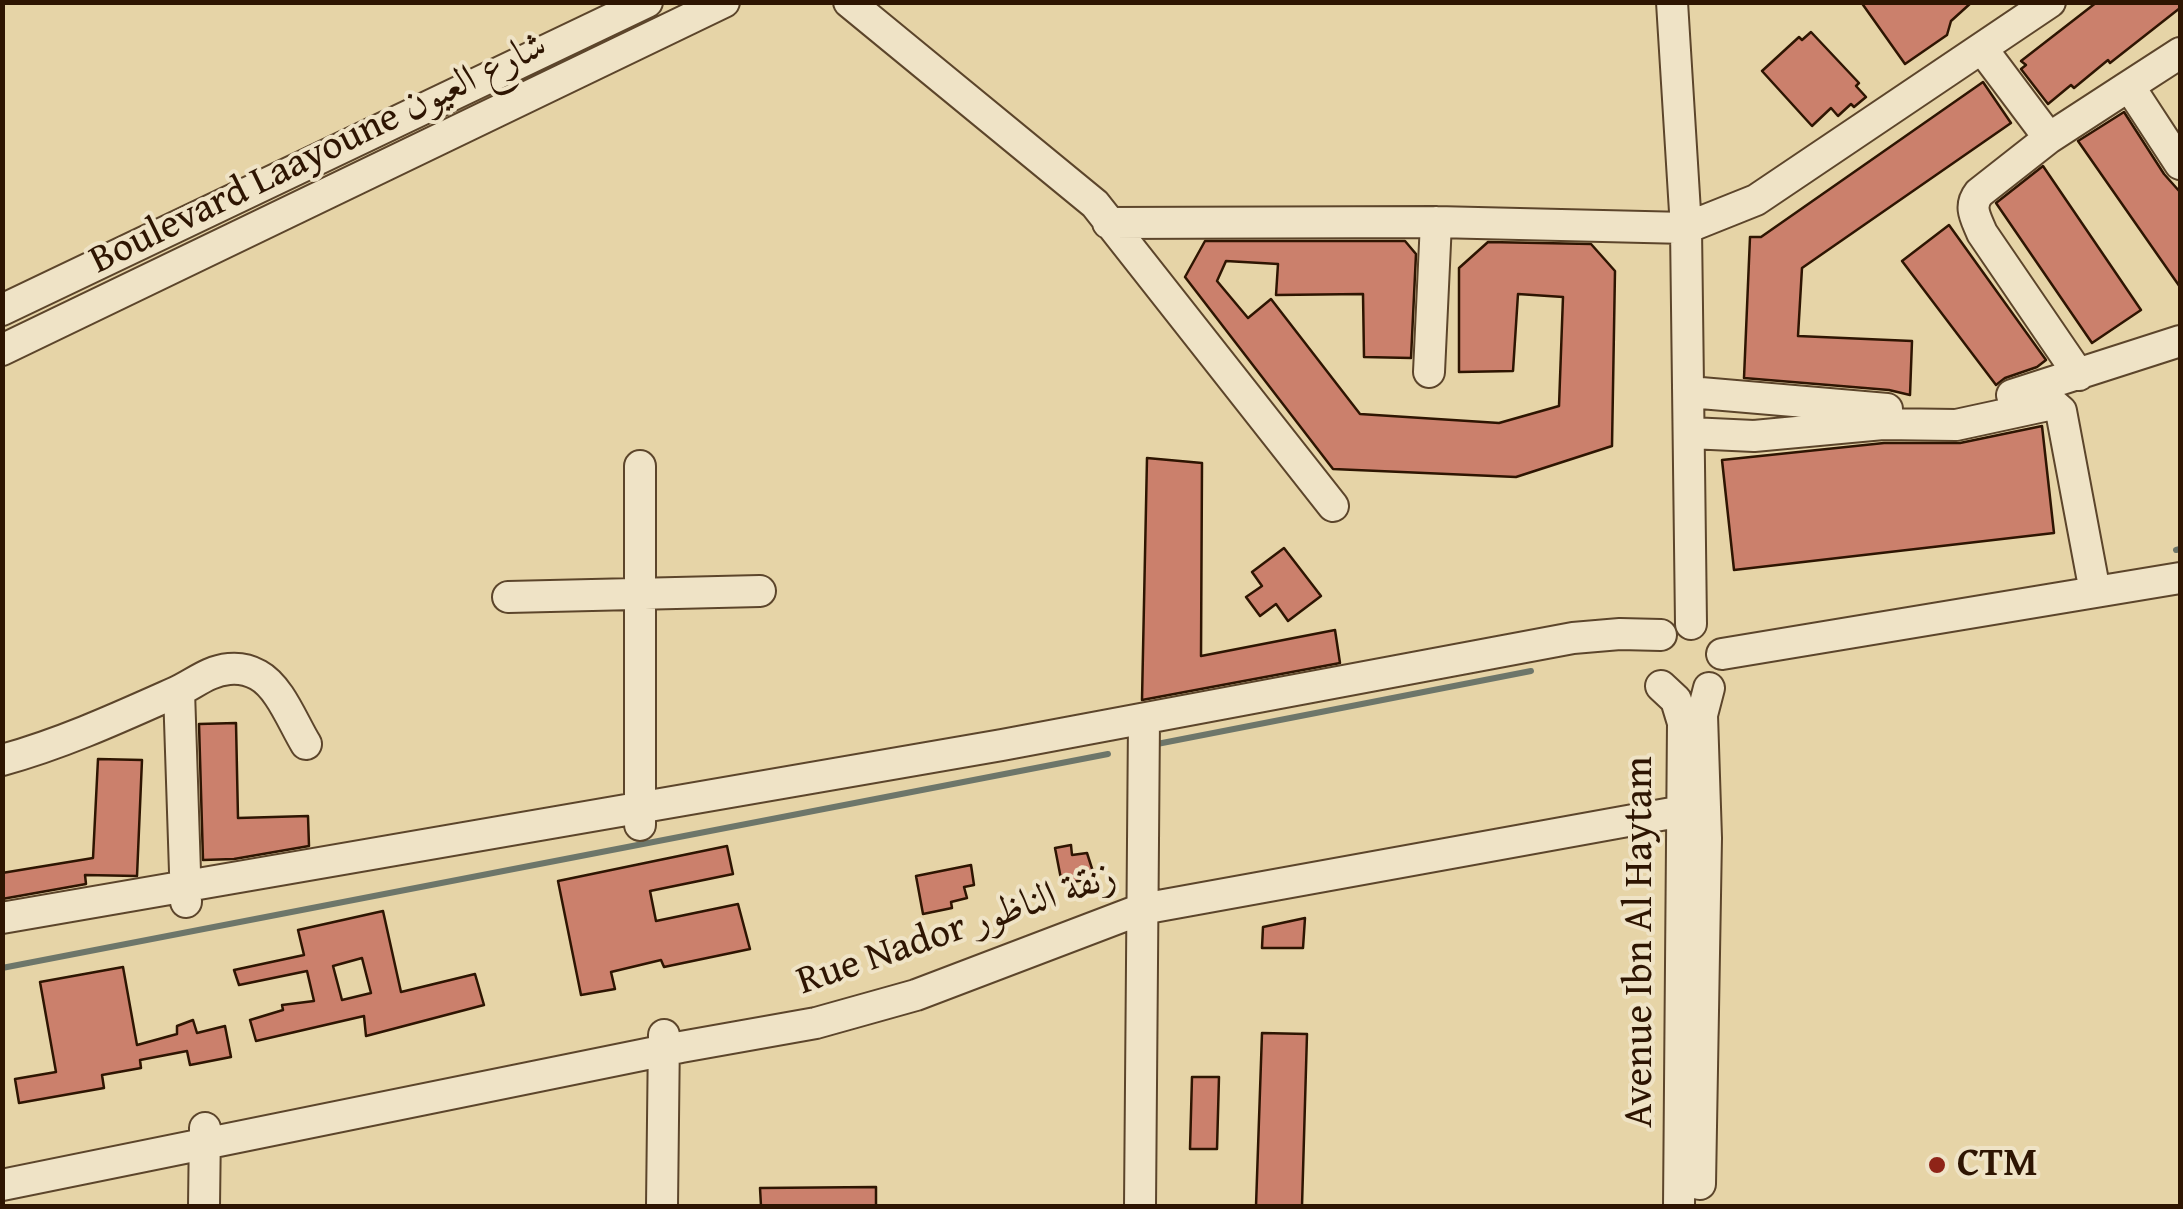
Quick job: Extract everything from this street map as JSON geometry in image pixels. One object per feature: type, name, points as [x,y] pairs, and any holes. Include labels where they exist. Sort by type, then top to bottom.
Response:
[{"type":"street","name":"Boulevard Laayoune شارع العيون","points":[[2,310],[647,2]]},
{"type":"street","name":"Boulevard Laayoune شارع العيون","points":[[2,350],[724,2]]},
{"type":"street","points":[[849,2],[1095,204],[1333,506]]},
{"type":"street","points":[[1672,2],[1686,228],[1691,624]]},
{"type":"street","points":[[1108,222],[1436,222],[1686,228],[1756,200],[2050,2]]},
{"type":"street","points":[[1984,50],[2049,138]]},
{"type":"street","points":[[2079,375],[1982,232],[1972,201],[2049,138],[2180,53]]},
{"type":"street","points":[[2129,86],[2180,164]]},
{"type":"street","points":[[1429,372],[1436,222]]},
{"type":"street","points":[[1690,433],[1754,436],[1883,424],[1956,425],[2079,375],[2180,341]]},
{"type":"street","points":[[1689,392],[1886,409],[1996,409],[2050,404],[2059,408],[2095,592]]},
{"type":"street","points":[[640,466],[640,817]]},
{"type":"street","points":[[1722,654],[2180,578]]},
{"type":"street","points":[[508,597],[760,591]]},
{"type":"street","points":[[1691,624],[1711,633],[1722,654],[1718,676],[1708,688],[1681,696],[1661,686],[1654,676],[1656,645],[1670,628],[1691,624]]},
{"type":"street","points":[[2,918],[186,894],[1576,653],[1656,645]]},
{"type":"street","points":[[2,760],[32,752],[179,691],[202,676],[229,669],[246,670],[272,686],[306,744]]},
{"type":"street","name":"Avenue Ibn Al Haytam","points":[[1661,686],[1676,700],[1682,716],[1693,801],[1700,1206]]},
{"type":"street","name":"Avenue Ibn Al Haytam","points":[[1679,1206],[1693,801],[1708,688]]},
{"type":"street","points":[[179,691],[186,894]]},
{"type":"street","points":[[1135,730],[1140,1206]]},
{"type":"street","name":"Rue Nador زنقة الناظور","points":[[2,1185],[196,1138],[658,1044],[771,1033],[879,1006],[971,975],[1134,902],[1693,801]]},
{"type":"street","points":[[2,935],[186,894]]},
{"type":"street","points":[[1124,1206],[1134,902]]},
{"type":"street","points":[[650,1206],[658,1044]]},
{"type":"street","points":[[658,1044],[662,1206]]},
{"type":"street","points":[[187,1206],[196,1138]]},
{"type":"street","points":[[196,1138],[204,1206]]},
{"type":"street","name":"Rue Nador زنقة الناظور","points":[[2,1167],[196,1138]]},
{"type":"building","points":[[1861,2],[1972,2],[1951,21],[1947,35],[1905,64]]},
{"type":"building","points":[[2097,2],[2180,2],[2180,8],[2110,63],[2108,60],[2048,104],[2021,69],[2026,65],[2021,61]]},
{"type":"building","points":[[1811,32],[1859,83],[1856,86],[1866,97],[1838,116],[1831,108],[1812,126],[1762,71],[1799,37],[1802,40]]},
{"type":"building","points":[[1983,82],[2011,123],[1802,268],[1798,336],[1912,341],[1910,395],[1744,378],[1750,237],[1761,237]]},
{"type":"building","points":[[2124,112],[2180,192],[2180,287],[2078,141]]},
{"type":"building","points":[[2043,166],[2141,310],[2092,343],[1996,203]]},
{"type":"building","points":[[1949,225],[2046,360],[2037,367],[1996,385],[1902,261]]},
{"type":"building","points":[[1205,241],[1405,241],[1416,254],[1411,358],[1364,357],[1363,294],[1276,295],[1278,264],[1226,261],[1217,281],[1248,318],[1271,299],[1360,414],[1499,423],[1559,406],[1563,297],[1518,294],[1513,371],[1459,372],[1459,268],[1488,242],[1591,244],[1615,271],[1612,446],[1516,477],[1333,469],[1185,277]]},
{"type":"building","points":[[2042,426],[2054,533],[1734,570],[1722,460],[1884,443],[1960,443]]},
{"type":"building","points":[[1147,458],[1202,463],[1201,656],[1335,630],[1340,663],[1142,700]]},
{"type":"building","points":[[1284,548],[1321,596],[1288,621],[1276,604],[1260,616],[1246,597],[1262,586],[1252,572]]},
{"type":"building","points":[[236,723],[238,818],[308,816],[309,846],[234,859],[203,860],[199,724]]},
{"type":"building","points":[[98,759],[142,760],[137,876],[85,875],[86,884],[2,899],[2,873],[93,858]]},
{"type":"building","points":[[1071,845],[1072,855],[1087,853],[1095,878],[1062,884],[1055,848]]},
{"type":"building","points":[[727,846],[733,874],[650,891],[656,921],[738,904],[750,949],[664,967],[661,960],[611,972],[615,989],[581,995],[558,881]]},
{"type":"building","points":[[971,865],[974,885],[964,887],[967,898],[951,902],[952,908],[923,914],[916,876]]},
{"type":"building","points":[[383,911],[401,992],[475,974],[484,1005],[366,1036],[364,1016],[256,1041],[250,1020],[283,1010],[282,1005],[314,1001],[307,971],[239,985],[234,970],[304,955],[298,930]],"holes":[[[362,958],[371,993],[342,1000],[333,966]]]},
{"type":"building","points":[[1305,918],[1303,948],[1262,948],[1263,927]]},
{"type":"building","points":[[123,967],[137,1045],[177,1034],[177,1026],[193,1020],[197,1033],[225,1026],[231,1057],[190,1065],[187,1051],[140,1060],[141,1068],[102,1075],[104,1088],[19,1103],[15,1079],[56,1072],[40,982]]},
{"type":"building","points":[[1262,1033],[1307,1034],[1302,1206],[1256,1206]]},
{"type":"building","points":[[1192,1077],[1219,1077],[1217,1149],[1190,1149]]},
{"type":"building","points":[[876,1187],[876,1206],[761,1206],[760,1188]]},
{"type":"waterway","points":[[2176,550],[2180,549]]},
{"type":"waterway","points":[[1157,744],[1531,671]]},
{"type":"waterway","points":[[2,968],[1108,754]]},
{"type":"place","name":"CTM","points":[[1937,1165]]}]
